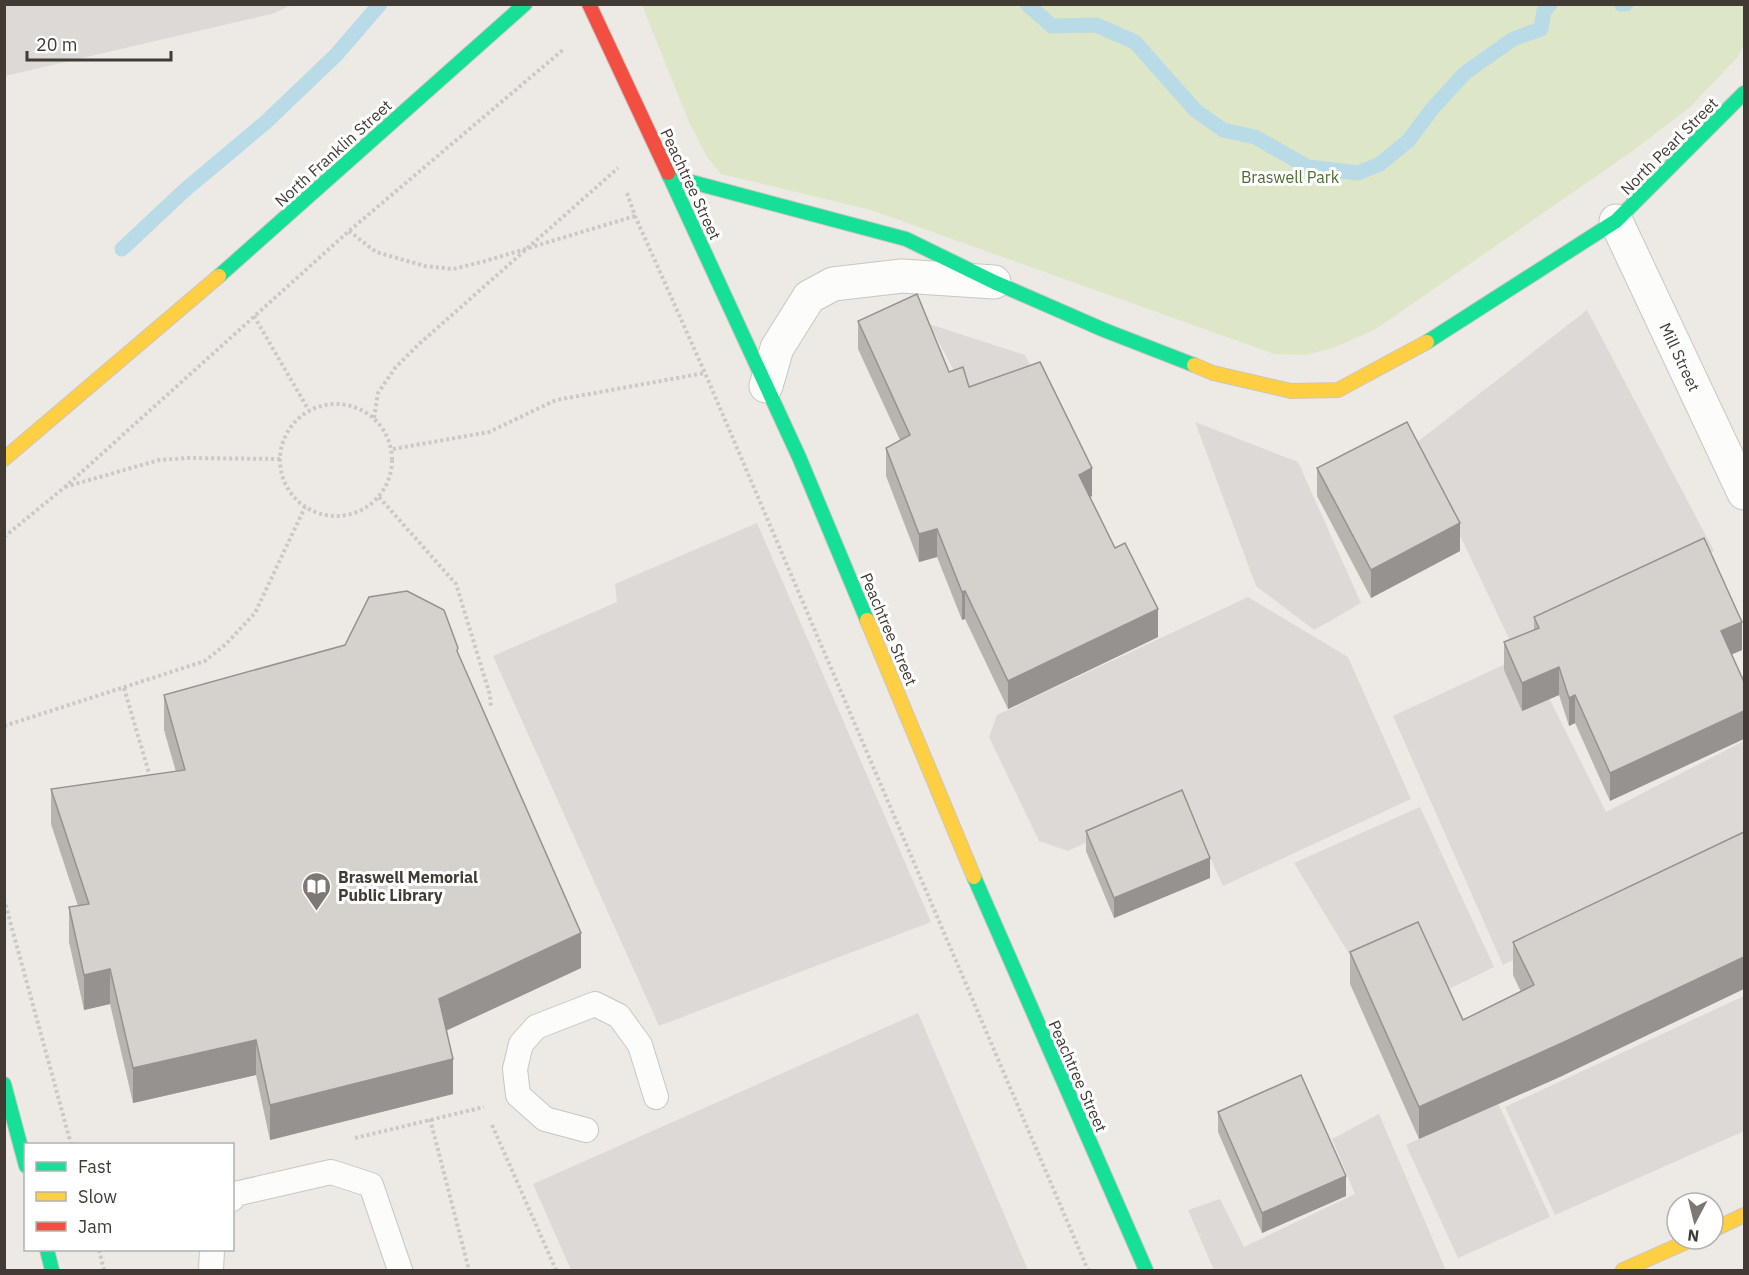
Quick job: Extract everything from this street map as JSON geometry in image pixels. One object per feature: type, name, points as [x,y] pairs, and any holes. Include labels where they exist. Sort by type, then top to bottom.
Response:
[{"type":"main road","name":"North Franklin Street","points":[[4,459],[163,325],[525,4]]},
{"type":"main road","name":"Peachtree Street","points":[[589,4],[799,457],[1000,940],[1146,1270]]},
{"type":"main road","name":"North Pearl Street","points":[[669,176],[906,239],[994,282],[1104,330],[1213,373],[1291,391],[1338,390],[1385,366],[1457,324],[1616,221],[1744,93]]},
{"type":"main road","points":[[5,1090],[24,1159]]},
{"type":"main road","points":[[1725,1224],[1744,1215]]},
{"type":"main road","points":[[47,1251],[52,1270]]},
{"type":"main road","points":[[1623,1270],[1666,1251]]},
{"type":"street","name":"Mill Street","points":[[1616,221],[1744,493]]},
{"type":"street","points":[[766,386],[777,348],[809,297],[833,285],[902,276],[994,282]]},
{"type":"lane","points":[[586,1130],[545,1119],[518,1095],[515,1069],[521,1044],[536,1027],[595,1004],[619,1016],[640,1045],[656,1097]]},
{"type":"lane","points":[[234,1195],[331,1172],[371,1185],[400,1270]]},
{"type":"lane","points":[[211,1270],[212,1251]]},
{"type":"path","points":[[4,537],[65,487],[349,231],[564,49],[569,59]]},
{"type":"path","points":[[374,418],[378,393],[395,368],[418,345],[618,167],[622,177]]},
{"type":"path","points":[[625,187],[635,216],[705,373],[1089,1270]]},
{"type":"path","points":[[349,231],[376,252],[426,266],[453,269],[635,216]]},
{"type":"path","points":[[254,316],[308,409]]},
{"type":"path","points":[[393,449],[489,432],[556,400],[705,373]]},
{"type":"path","points":[[339,404],[357,408],[374,418],[393,449],[393,462],[389,481],[379,497],[370,505],[352,514],[333,516],[314,512],[305,507],[291,493],[282,476],[280,459],[284,440],[294,423],[308,409],[339,404]]},
{"type":"path","points":[[65,487],[159,460],[280,459]]},
{"type":"path","points":[[379,497],[456,584],[490,694],[491,708]]},
{"type":"path","points":[[4,726],[205,661],[226,644],[255,613],[305,507]]},
{"type":"path","points":[[124,687],[153,786]]},
{"type":"path","points":[[4,899],[71,1143]]},
{"type":"path","points":[[349,1140],[483,1106],[556,1270]]},
{"type":"path","points":[[430,1119],[469,1270]]},
{"type":"path","points":[[99,1251],[104,1270]]},
{"type":"green space","name":"Braswell Park","points":[[1744,4],[1744,45],[1737,58],[1689,108],[1634,150],[1376,329],[1338,346],[1306,355],[1274,354],[871,210],[721,174],[707,157],[689,122],[642,5]]},
{"type":"shaded area","points":[[4,5],[291,5],[275,13],[5,76]]},
{"type":"shaded area","points":[[1587,310],[1714,551],[1514,649],[1416,443]]},
{"type":"shaded area","points":[[929,324],[1025,355],[1036,377],[972,404]]},
{"type":"shaded area","points":[[1195,422],[1298,462],[1361,603],[1314,630],[1256,586]]},
{"type":"shaded area","points":[[757,523],[931,922],[659,1026],[493,656],[617,602],[615,584]]},
{"type":"shaded area","points":[[1248,597],[1348,657],[1411,799],[1223,886],[1183,797],[1068,851],[1039,841],[989,737],[997,715]]},
{"type":"shaded area","points":[[1527,654],[1606,812],[1744,741],[1744,852],[1503,965],[1393,716]]},
{"type":"shaded area","points":[[1420,807],[1494,967],[1447,990],[1357,967],[1294,863]]},
{"type":"shaded area","points":[[1744,996],[1744,1131],[1555,1215],[1505,1107]]},
{"type":"shaded area","points":[[918,1013],[1028,1270],[571,1270],[533,1184]]},
{"type":"shaded area","points":[[1498,1103],[1550,1217],[1458,1258],[1406,1145]]},
{"type":"shaded area","points":[[1379,1114],[1445,1268],[1439,1270],[1214,1270],[1188,1210],[1220,1199],[1244,1247],[1355,1194],[1332,1139]]},
{"type":"building","points":[[917,294],[949,372],[963,367],[969,387],[1040,362],[1092,468],[1079,475],[1115,548],[1125,543],[1158,609],[1008,681],[965,591],[962,592],[937,529],[919,534],[886,448],[910,435],[858,321]]},
{"type":"building","points":[[1407,422],[1460,523],[1371,570],[1317,468]]},
{"type":"building","points":[[1704,538],[1742,622],[1721,631],[1744,682],[1744,711],[1610,773],[1575,695],[1569,698],[1559,667],[1522,683],[1504,642],[1539,628],[1534,617]]},
{"type":"building","name":"Braswell Memorial Public Library","points":[[407,591],[444,610],[458,648],[457,651],[581,933],[439,999],[453,1059],[270,1105],[256,1040],[133,1068],[110,969],[84,975],[69,907],[89,904],[51,789],[185,770],[164,695],[345,645],[369,597]]},
{"type":"building","points":[[1182,790],[1210,858],[1114,898],[1086,831]]},
{"type":"building","points":[[1744,832],[1744,957],[1562,1043],[1419,1107],[1350,952],[1418,922],[1463,1020],[1534,985],[1513,942]]},
{"type":"building","points":[[1301,1075],[1346,1176],[1262,1213],[1218,1112]]},
{"type":"waterway","points":[[122,249],[186,189],[266,122],[336,55],[380,4]]},
{"type":"waterway","points":[[1027,4],[1052,26],[1096,25],[1135,42],[1195,110],[1223,130],[1255,137],[1308,167],[1358,173],[1380,164],[1409,140],[1432,109],[1465,73],[1513,39],[1541,29],[1544,11],[1550,4]]},
{"type":"waterway","points":[[1621,4],[1626,4]]},
{"type":"traffic: fast","points":[[219,276],[525,4]]},
{"type":"traffic: fast","points":[[1427,342],[1616,221],[1744,93]]},
{"type":"traffic: fast","points":[[668,173],[799,457],[867,620]]},
{"type":"traffic: fast","points":[[669,176],[906,239],[994,282],[1104,330],[1194,365]]},
{"type":"traffic: fast","points":[[974,877],[1146,1270]]},
{"type":"traffic: fast","points":[[4,1084],[24,1159]]},
{"type":"traffic: fast","points":[[47,1251],[52,1270]]},
{"type":"traffic: slow","points":[[4,459],[219,276]]},
{"type":"traffic: slow","points":[[1194,365],[1213,373],[1291,391],[1338,390],[1427,342]]},
{"type":"traffic: slow","points":[[867,620],[974,877]]},
{"type":"traffic: slow","points":[[1725,1224],[1744,1215]]},
{"type":"traffic: slow","points":[[1623,1270],[1666,1251]]},
{"type":"traffic: jam","points":[[589,4],[668,173]]},
{"type":"place","name":"Braswell Memorial Public Library","points":[[317,912]]}]
